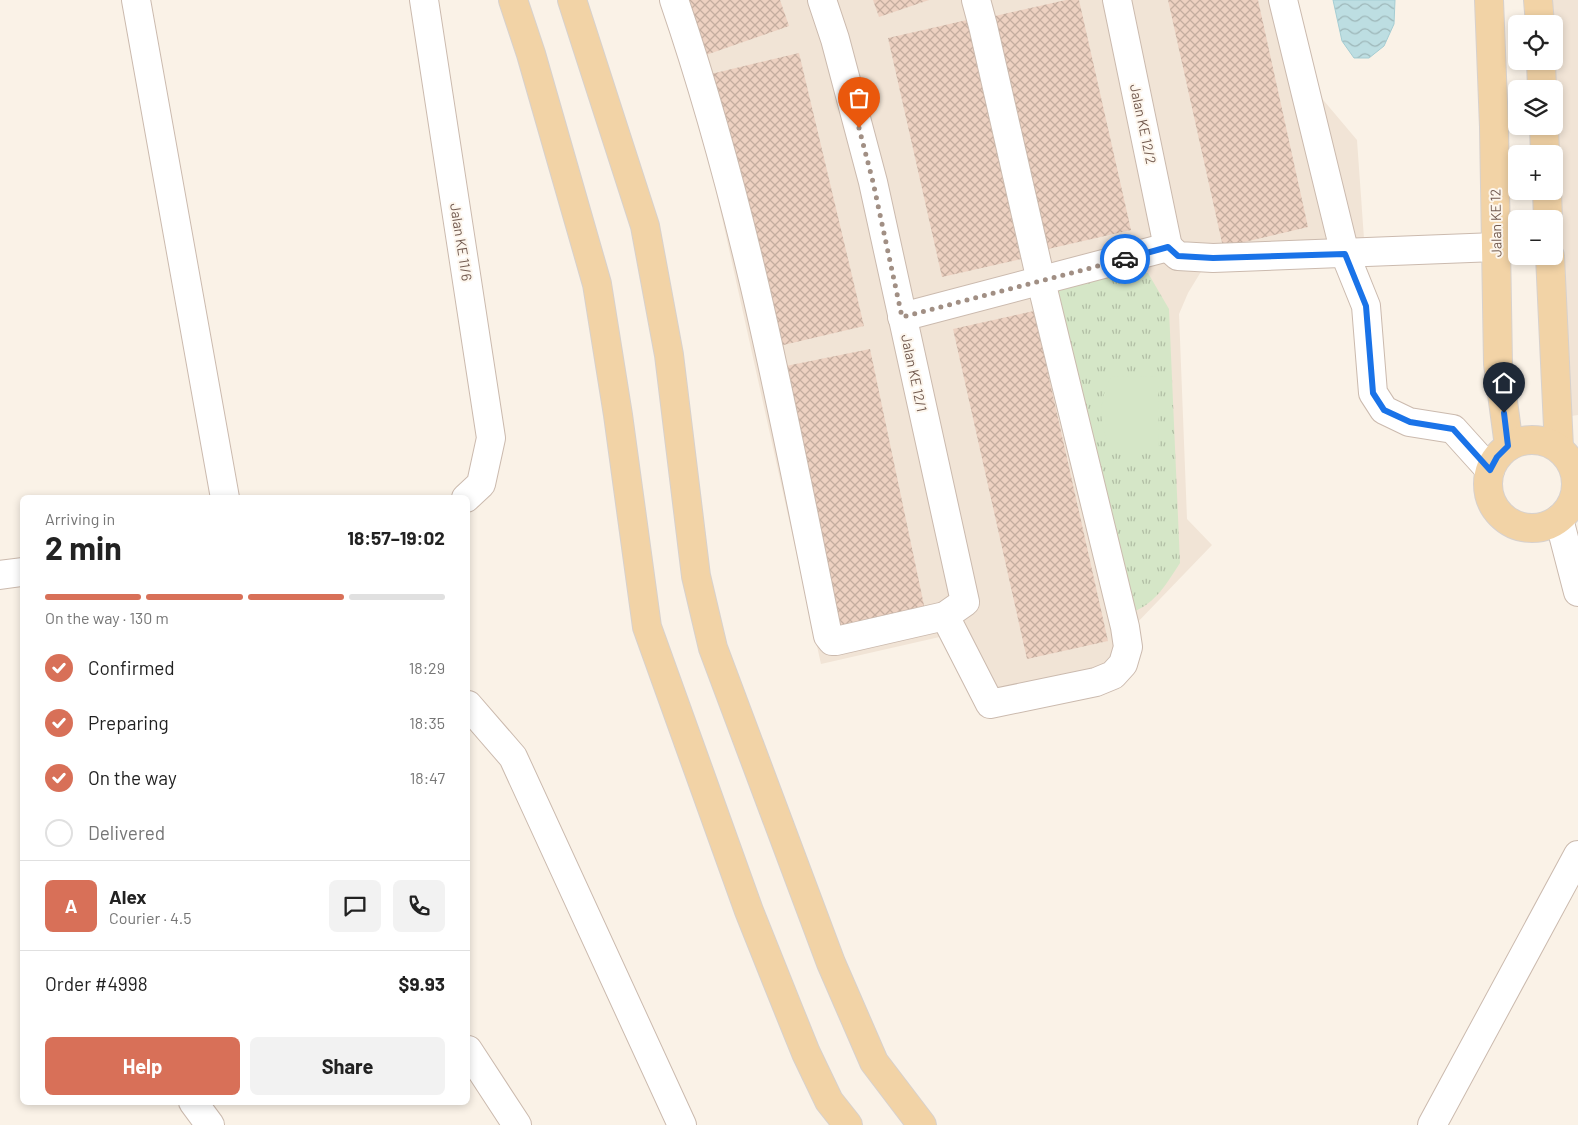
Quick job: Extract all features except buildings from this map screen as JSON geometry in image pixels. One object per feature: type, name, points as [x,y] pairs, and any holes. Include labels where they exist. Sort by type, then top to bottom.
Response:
[{"type":"main road","points":[[513,0],[532,54],[597,284],[618,415],[647,627],[746,902],[787,1006],[806,1053],[829,1101],[848,1125]]},
{"type":"main road","points":[[572,0],[645,226],[669,354],[696,576],[713,648],[839,981],[874,1062],[922,1125]]},
{"type":"main road","name":"Jalan KE 12","points":[[1489,0],[1494,127],[1498,364],[1508,446]]},
{"type":"main road","points":[[1538,0],[1539,15]]},
{"type":"main road","points":[[1550,265],[1559,448]]},
{"type":"main road","points":[[1525,440],[1543,440],[1559,448],[1568,457],[1574,468],[1577,480],[1575,495],[1569,508],[1559,519],[1546,526],[1533,528],[1519,526],[1507,520],[1497,510],[1490,498],[1488,484],[1490,470],[1497,457],[1508,446],[1525,440]]},
{"type":"street","points":[[136,0],[224,495]]},
{"type":"street","name":"Jalan KE 11/6","points":[[424,0],[491,438],[473,490]]},
{"type":"street","points":[[674,0],[698,69],[718,136],[769,342],[828,636],[836,641],[955,609]]},
{"type":"street","name":"Jalan KE 12/1","points":[[822,0],[835,39],[873,182],[902,317],[955,609],[990,704],[1096,682],[1112,675],[1123,664],[1128,647],[1121,609],[1041,281]]},
{"type":"street","points":[[976,0],[1041,281]]},
{"type":"street","name":"Jalan KE 12/2","points":[[1117,0],[1168,247]]},
{"type":"street","points":[[1283,0],[1345,254],[1366,306],[1373,393],[1384,410],[1410,422],[1453,429],[1490,470]]},
{"type":"street","points":[[902,317],[1168,247],[1178,256],[1213,258],[1496,247]]},
{"type":"street","points":[[1559,519],[1578,592]]},
{"type":"street","points":[[0,575],[20,572]]},
{"type":"street","points":[[470,707],[513,757],[682,1125]]},
{"type":"street","points":[[1432,1125],[1578,855]]},
{"type":"street","points":[[470,1053],[517,1125]]},
{"type":"street","points":[[194,1105],[210,1125]]},
{"type":"shaded area","points":[[661,0],[1287,0],[1319,95],[1357,140],[1366,267],[1202,270],[1188,293],[1179,314],[1187,519],[1212,545],[1133,627],[1128,669],[985,711],[944,636],[821,664],[707,150]]},
{"type":"shaded area","points":[[1544,0],[1578,0],[1578,415],[1571,416],[1555,265],[1563,265],[1563,210],[1554,210],[1554,200],[1563,200],[1563,145],[1554,145],[1554,135],[1563,135],[1563,80],[1554,80],[1554,70],[1563,70],[1563,15],[1545,15]]},
{"type":"green space","points":[[1148,273],[1169,309],[1180,563],[1164,587],[1152,600],[1145,606],[1127,614],[1050,291],[1111,274]]},
{"type":"green space","points":[[1158,376],[1159,450],[1112,450],[1104,432],[1101,414],[1104,396],[1111,377]]},
{"type":"water","points":[[1333,0],[1395,0],[1394,24],[1384,46],[1369,58],[1354,58],[1342,41]]},
{"type":"way so far","points":[[859,128],[873,182],[902,317],[1125,259]]},
{"type":"route","points":[[1125,259],[1168,247],[1178,256],[1213,258],[1345,254],[1366,306],[1373,393],[1384,410],[1410,422],[1453,429],[1490,470],[1497,457],[1508,446],[1504,413]]}]
